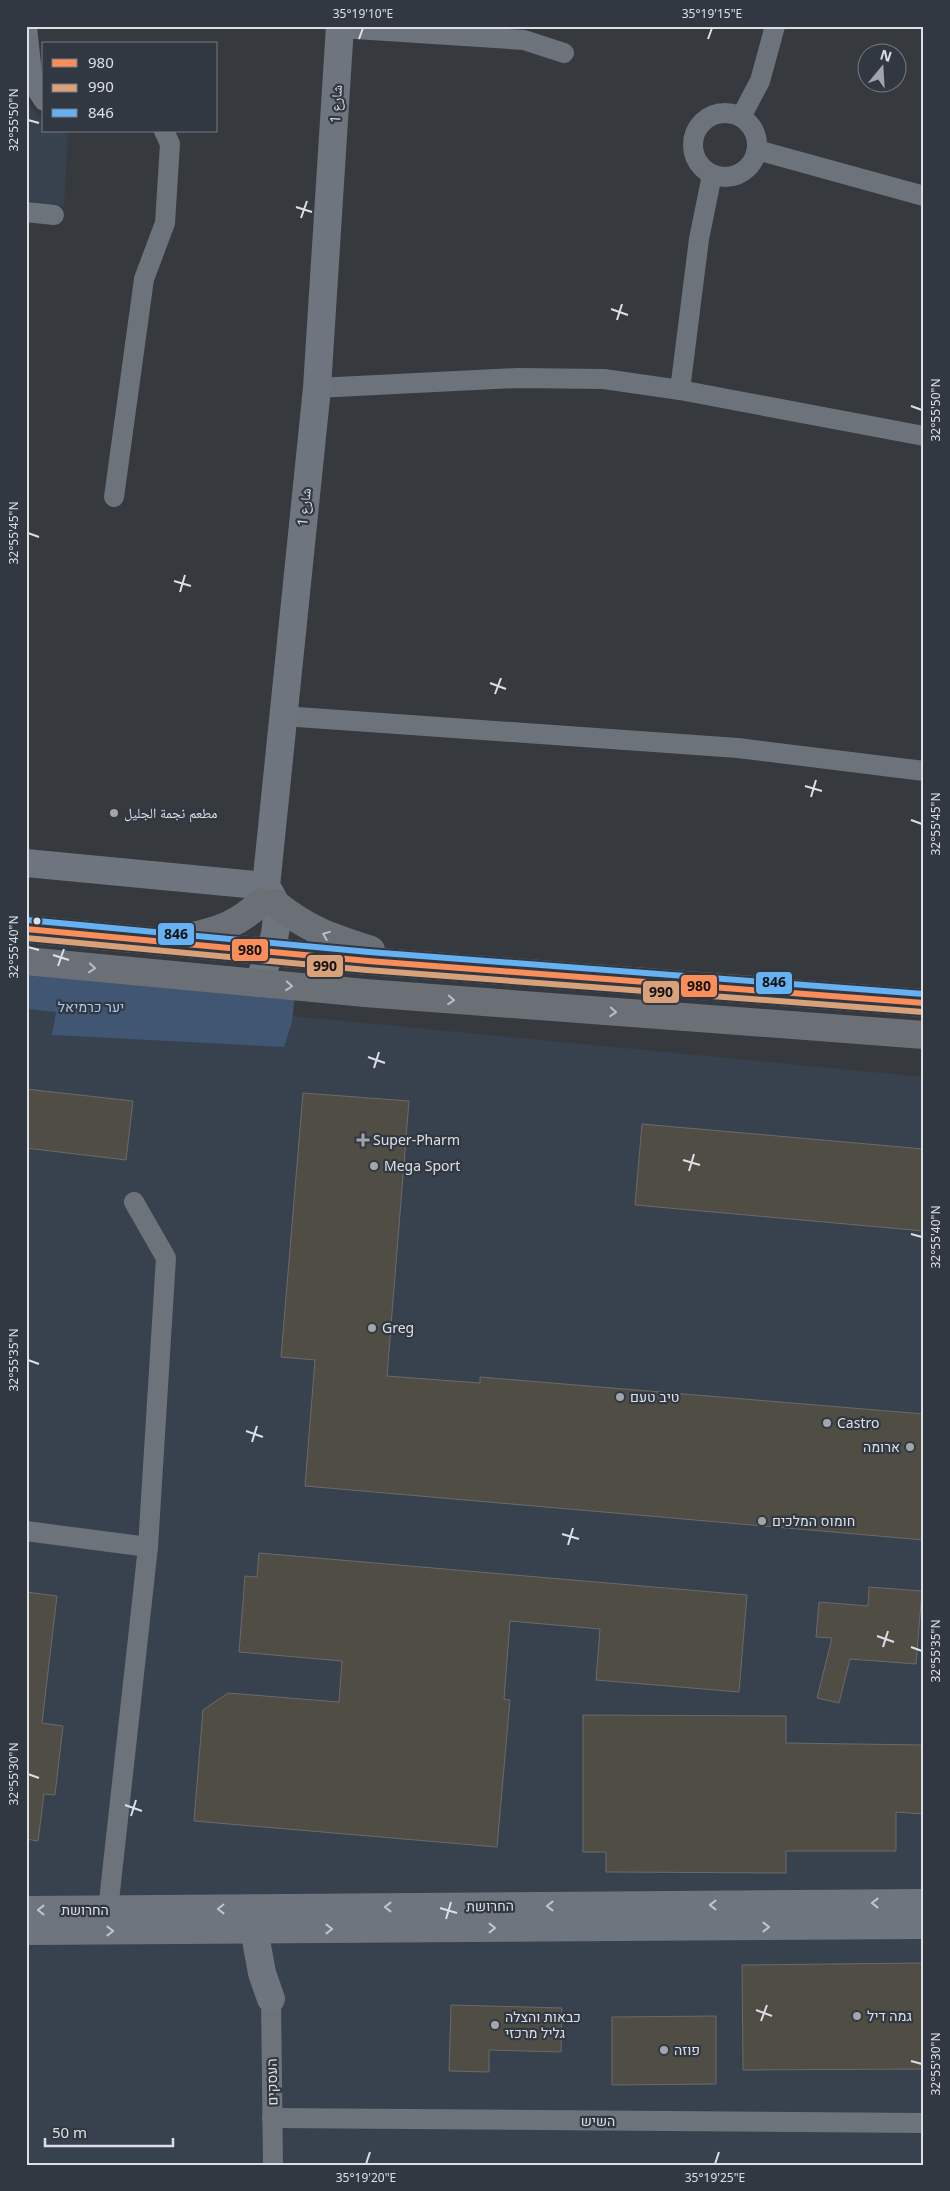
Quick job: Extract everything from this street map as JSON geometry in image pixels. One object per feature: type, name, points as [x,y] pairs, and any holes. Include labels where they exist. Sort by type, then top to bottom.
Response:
[{"type":"highway","points":[[165,942],[218,930],[236,923],[267,897],[308,928],[332,938],[423,966]]},
{"type":"highway","points":[[26,929],[423,966],[924,1003]]},
{"type":"highway","points":[[26,961],[258,983],[924,1035]]},
{"type":"street","points":[[27,26],[33,84],[42,98]]},
{"type":"street","points":[[741,117],[760,81],[775,26]]},
{"type":"street","points":[[340,27],[524,40],[564,53]]},
{"type":"street","name":"شارع 1","points":[[258,983],[264,952],[275,926],[267,897],[316,388],[340,27]]},
{"type":"street","points":[[720,113],[741,117],[750,124],[755,134],[757,150],[751,165],[743,172],[722,178],[712,175],[696,161],[693,151],[696,131],[706,119],[720,113]]},
{"type":"street","points":[[114,497],[144,279],[165,222],[170,144],[164,132]]},
{"type":"street","points":[[757,150],[924,196]]},
{"type":"street","points":[[680,390],[698,240],[712,175]]},
{"type":"street","points":[[26,212],[54,215]]},
{"type":"street","points":[[316,388],[534,378],[604,379],[680,390],[924,436]]},
{"type":"street","points":[[283,716],[738,748],[924,771]]},
{"type":"street","points":[[26,864],[267,897]]},
{"type":"street","points":[[108,1910],[148,1547],[166,1258],[134,1202]]},
{"type":"street","points":[[26,1531],[148,1547]]},
{"type":"street","name":"החרושת","points":[[26,1931],[924,1903]]},
{"type":"street","name":"החרושת","points":[[26,1910],[108,1910],[268,1922],[924,1925]]},
{"type":"street","points":[[268,1922],[262,1973],[271,1999]]},
{"type":"street","name":"העסקים","points":[[271,1999],[273,2165]]},
{"type":"street","name":"השיש","points":[[272,2118],[924,2123]]},
{"type":"shaded area","points":[[26,100],[38,116],[42,118],[42,132],[68,132],[64,207],[26,201]]},
{"type":"shaded area","points":[[26,990],[924,1077],[924,2165],[26,2165]]},
{"type":"green space","name":"יער כרמיאל","points":[[26,971],[295,995],[292,1022],[284,1047],[52,1035],[56,1012],[26,1009]]},
{"type":"building","points":[[26,1089],[133,1101],[126,1160],[26,1148]]},
{"type":"building","points":[[303,1093],[409,1101],[387,1376],[480,1383],[480,1377],[924,1414],[924,1540],[305,1486],[315,1360],[281,1357]]},
{"type":"building","points":[[642,1124],[924,1149],[924,1231],[635,1205]]},
{"type":"building","points":[[259,1553],[747,1595],[739,1692],[596,1680],[600,1629],[510,1621],[504,1699],[510,1700],[497,1847],[194,1821],[203,1710],[228,1693],[339,1702],[342,1661],[239,1652],[245,1576],[257,1577]]},
{"type":"building","points":[[869,1587],[922,1591],[916,1664],[850,1659],[839,1703],[817,1698],[832,1638],[816,1637],[819,1602],[868,1606]]},
{"type":"building","points":[[26,1592],[57,1596],[42,1723],[63,1726],[55,1795],[44,1794],[38,1841],[26,1839]]},
{"type":"building","points":[[583,1715],[786,1716],[786,1743],[924,1745],[924,1814],[896,1812],[896,1851],[786,1851],[786,1873],[606,1872],[606,1852],[583,1852]]},
{"type":"building","points":[[924,1963],[924,2069],[743,2070],[742,1965]]},
{"type":"building","points":[[451,2005],[562,2008],[561,2052],[489,2050],[489,2072],[449,2071]]},
{"type":"building","name":"פוזה","points":[[716,2016],[716,2084],[612,2085],[612,2017]]},
{"type":"transit line","name":"846","points":[[27,920],[369,952],[924,994]]},
{"type":"transit line","name":"980","points":[[26,929],[368,961],[924,1003]]},
{"type":"transit line","name":"990","points":[[26,938],[367,970],[923,1012]]},
{"type":"place","name":"مطعم نجمة الجليل","points":[[114,813]]},
{"type":"place","name":"Super-Pharm","points":[[363,1140]]},
{"type":"place","name":"Mega Sport","points":[[374,1166]]},
{"type":"place","name":"Greg","points":[[372,1328]]},
{"type":"place","name":"טיב טעם","points":[[620,1397]]},
{"type":"place","name":"Castro","points":[[827,1423]]},
{"type":"place","name":"ארומה","points":[[910,1447]]},
{"type":"place","name":"חומוס המלכים","points":[[762,1521]]},
{"type":"place","name":"גמה דיל","points":[[857,2016]]},
{"type":"place","name":"כבאות והצלה גליל מרכזי","points":[[495,2025]]},
{"type":"place","name":"פוזה","points":[[664,2050]]}]
